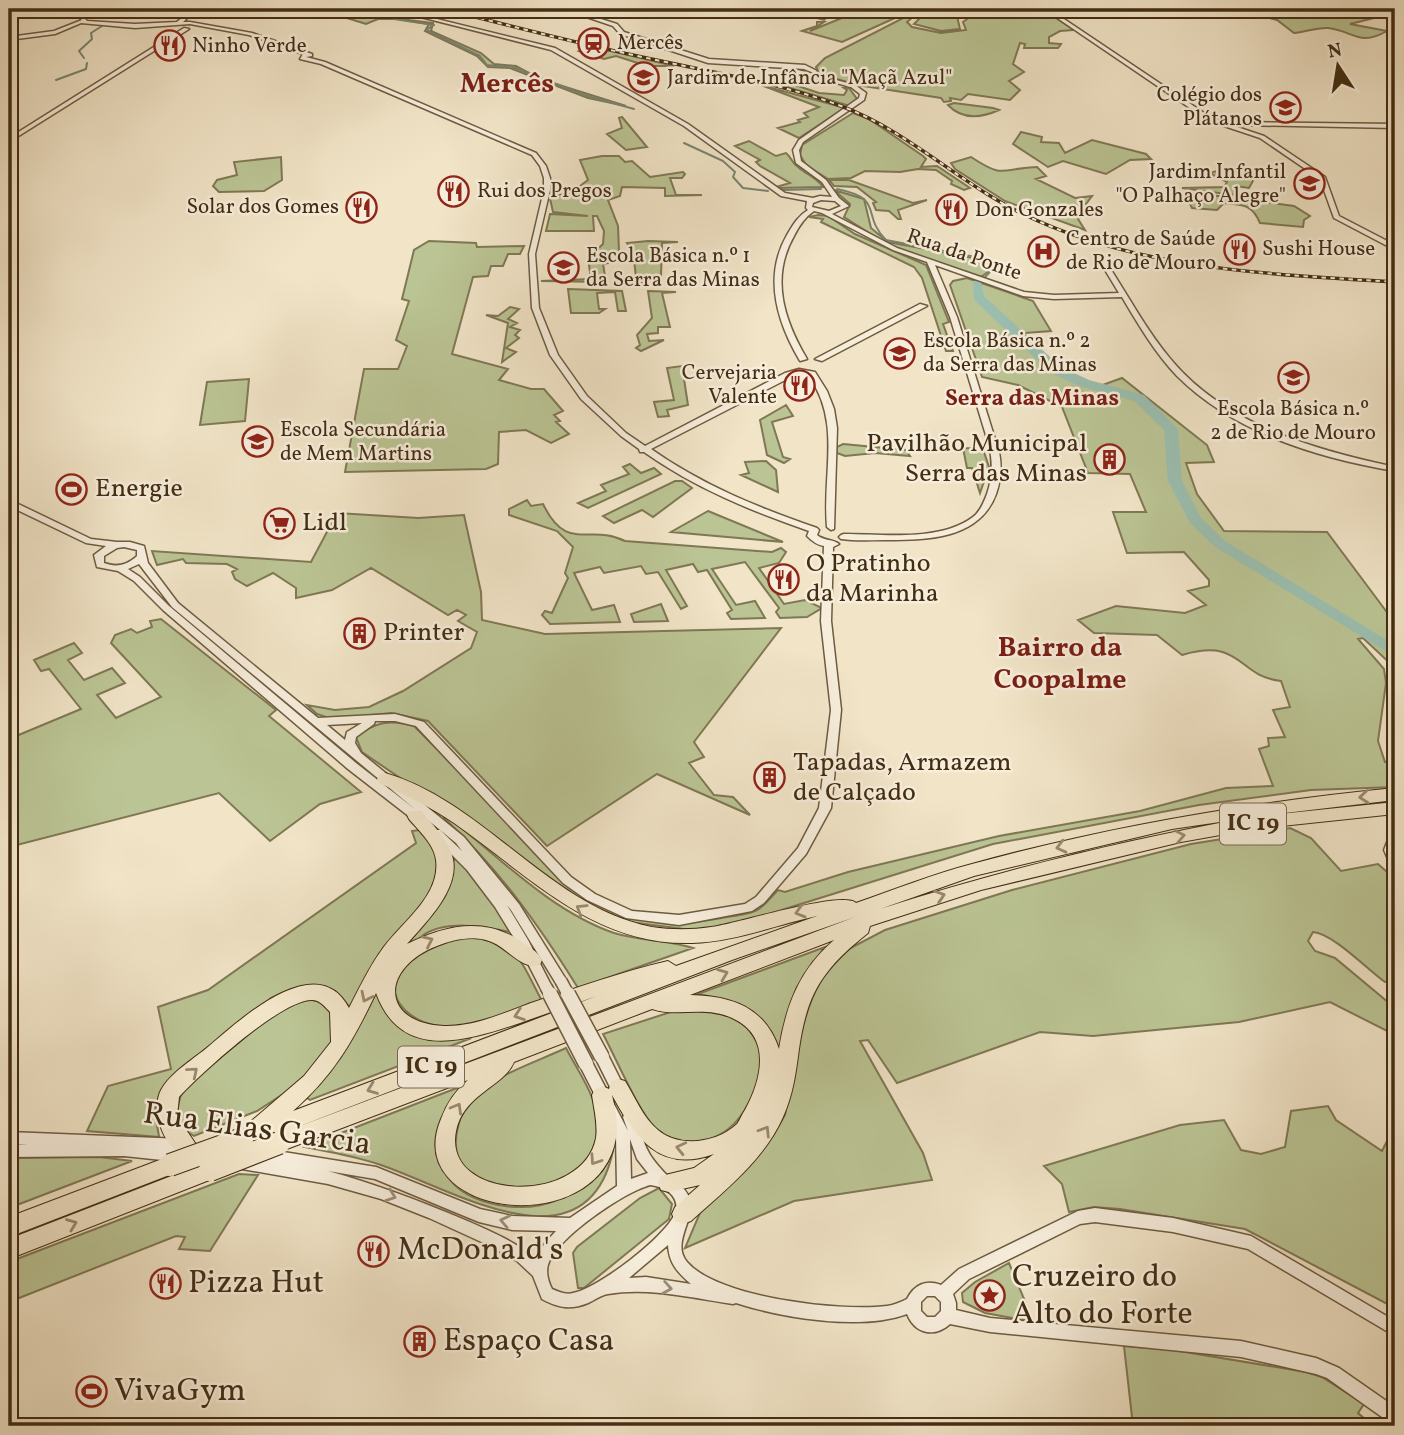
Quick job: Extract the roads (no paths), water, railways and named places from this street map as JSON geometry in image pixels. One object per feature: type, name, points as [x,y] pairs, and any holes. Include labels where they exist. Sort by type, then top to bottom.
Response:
[{"type":"highway","points":[[385,779],[460,819],[580,909],[622,928],[675,936],[708,935],[815,908],[871,911]]},
{"type":"highway","name":"IC 19","points":[[9,1249],[636,1007],[972,870],[1106,836],[1245,811],[1395,794]]},
{"type":"highway","name":"IC 19","points":[[9,1227],[725,955],[871,911],[1113,850],[1254,823],[1395,808]]},
{"type":"highway","points":[[244,1138],[312,1080],[341,1044],[380,968],[433,900],[442,880],[444,855],[415,815]]},
{"type":"highway","points":[[681,1218],[740,1163],[766,1130],[783,1092],[796,1011],[803,990],[826,959],[871,911]]},
{"type":"highway","points":[[533,960],[494,934],[463,931],[448,933],[434,937],[400,958],[389,971],[385,994],[390,1009],[404,1021],[424,1031],[449,1034],[492,1024],[637,975],[725,955]]},
{"type":"highway","points":[[187,1146],[166,1120],[164,1111],[170,1093],[269,1007],[300,995],[328,997],[340,1009],[341,1044]]},
{"type":"highway","points":[[636,1007],[688,1001],[708,1002],[740,1011],[753,1020],[768,1044],[772,1063],[764,1096],[732,1150],[705,1173],[666,1181]]},
{"type":"highway","points":[[515,1054],[463,1098],[448,1128],[446,1139],[451,1162],[482,1192],[505,1199],[529,1199],[562,1189],[585,1173],[600,1153],[606,1139],[610,1091]]},
{"type":"highway","points":[[610,1091],[651,1137],[677,1148],[705,1149],[744,1130]]},
{"type":"street","points":[[73,9],[84,21]]},
{"type":"street","points":[[190,27],[197,9]]},
{"type":"street","points":[[9,140],[197,9]]},
{"type":"street","points":[[391,9],[553,49],[687,125],[783,195],[837,199]]},
{"type":"street","points":[[567,9],[657,37],[683,53]]},
{"type":"street","points":[[567,9],[615,25],[618,30],[713,62],[754,62],[780,66],[849,85],[863,93],[862,99],[796,147],[798,162],[846,206],[840,216]]},
{"type":"street","points":[[1046,9],[1209,118],[1226,125],[1244,128],[1395,126]]},
{"type":"street","points":[[9,39],[50,33],[84,21],[173,28],[206,27],[250,34],[534,154],[546,169],[549,184],[534,242],[532,283],[539,319],[548,343],[580,392],[615,429],[643,450],[724,495],[814,530],[831,527],[843,532],[844,537]]},
{"type":"street","points":[[173,28],[190,27]]},
{"type":"street","points":[[618,30],[630,28]]},
{"type":"street","points":[[647,40],[657,37]]},
{"type":"street","points":[[794,69],[811,68],[815,74]]},
{"type":"street","points":[[1259,136],[1256,130],[1263,126]]},
{"type":"street","points":[[1244,128],[1323,178],[1332,212],[1338,219],[1395,248]]},
{"type":"street","points":[[799,371],[803,359],[785,328],[777,282],[781,253],[802,217],[812,210],[808,206],[828,188]]},
{"type":"street","name":"Rua da Ponte","points":[[812,210],[840,216],[879,242],[1031,296],[1125,295]]},
{"type":"street","points":[[1107,261],[1105,265],[1180,374],[1226,409],[1312,447],[1395,469]]},
{"type":"street","points":[[814,530],[814,539],[830,544],[839,542],[844,537],[936,533],[959,527],[981,515],[998,466],[964,346],[942,281],[930,262]]},
{"type":"street","points":[[942,281],[951,269]]},
{"type":"street","points":[[942,281],[971,276]]},
{"type":"street","points":[[803,359],[818,359],[923,306]]},
{"type":"street","points":[[812,374],[821,361],[818,359]]},
{"type":"street","points":[[643,450],[799,371],[812,374],[830,406],[833,423],[829,503],[831,527]]},
{"type":"street","points":[[9,503],[89,541],[141,548],[142,557],[171,607],[317,721],[460,840],[492,876],[540,944],[602,1057],[623,1136],[624,1190]]},
{"type":"street","points":[[89,541],[99,555],[100,565],[121,569],[171,607],[459,852],[496,895],[533,960],[586,1064],[610,1091],[642,1155],[680,1195],[681,1218],[675,1244],[682,1267],[703,1281],[739,1297]]},
{"type":"street","points":[[317,721],[334,723],[382,718],[412,720],[429,730],[567,880],[591,897],[629,915],[679,920],[748,908],[760,900],[802,851],[825,807],[836,710],[826,621],[830,544]]},
{"type":"street","points":[[99,555],[117,545]]},
{"type":"street","points":[[121,569],[142,557]]},
{"type":"street","points":[[357,756],[351,743],[351,735],[363,725],[382,718]]},
{"type":"street","points":[[1395,835],[1391,850],[1395,863]]},
{"type":"street","name":"Rua Elias Garcia","points":[[9,1138],[128,1140],[307,1160],[376,1173],[479,1215],[512,1223],[573,1225]]},
{"type":"street","name":"Rua Elias Garcia","points":[[9,1152],[124,1150],[290,1168],[358,1184],[409,1202],[516,1250],[539,1272],[547,1294],[556,1299],[570,1302],[600,1290]]},
{"type":"street","points":[[358,1184],[376,1173]]},
{"type":"street","points":[[539,1272],[543,1258],[573,1225],[642,1180],[666,1181]]},
{"type":"street","points":[[942,1294],[964,1274],[1078,1218],[1095,1215],[1173,1225],[1251,1243],[1395,1329]]},
{"type":"street","points":[[600,1290],[659,1243],[681,1218]]},
{"type":"street","points":[[600,1290],[614,1285],[646,1284],[839,1315],[888,1313],[912,1304],[920,1292],[931,1290],[942,1294],[949,1304],[948,1316],[939,1324],[927,1324],[916,1316],[912,1304]]},
{"type":"street","points":[[948,1316],[990,1325],[1241,1349],[1316,1366],[1333,1373],[1395,1416]]},
{"type":"waterway","points":[[327,9],[434,25],[426,30],[480,56],[487,65],[516,68],[584,95],[634,109]]},
{"type":"waterway","points":[[84,58],[79,51],[92,39],[91,33],[102,26]]},
{"type":"waterway","points":[[56,80],[86,69],[87,63]]},
{"type":"waterway","points":[[684,143],[723,161],[735,172],[733,177],[743,188],[768,191]]},
{"type":"waterway","points":[[783,190],[821,189]]},
{"type":"waterway","points":[[837,189],[852,193],[867,203],[878,231],[886,240],[981,258],[989,261],[993,269],[985,277]]},
{"type":"waterway","points":[[977,283],[978,297],[1056,370],[1084,383],[1139,398],[1171,429],[1175,481],[1195,520],[1220,544],[1395,652]]},
{"type":"railway","points":[[445,9],[819,98],[889,129],[977,188],[1023,214],[1067,233],[1112,247],[1158,258],[1252,272],[1395,282]]},
{"type":"place","name":"Mercês","points":[[594,43]]},
{"type":"place","name":"Ninho Verde","points":[[169,46]]},
{"type":"place","name":"Jardim de Infância \"Maçã Azul\"","points":[[644,78]]},
{"type":"place","name":"Colégio dos Plátanos","points":[[1285,107]]},
{"type":"place","name":"Jardim Infantil \"O Palhaço Alegre\"","points":[[1309,184]]},
{"type":"place","name":"Rui dos Pregos","points":[[454,191]]},
{"type":"place","name":"Solar dos Gomes","points":[[362,207]]},
{"type":"place","name":"Don Gonzales","points":[[952,210]]},
{"type":"place","name":"Sushi House","points":[[1239,249]]},
{"type":"place","name":"Centro de Saúde de Rio de Mouro","points":[[1043,251]]},
{"type":"place","name":"Escola Básica n.º 1 da Serra das Minas","points":[[563,268]]},
{"type":"place","name":"Escola Básica n.º 2 da Serra das Minas","points":[[900,353]]},
{"type":"place","name":"Escola Básica n.º 2 de Rio de Mouro","points":[[1293,377]]},
{"type":"place","name":"Cervejaria Valente","points":[[800,385]]},
{"type":"place","name":"Escola Secundária de Mem Martins","points":[[257,442]]},
{"type":"place","name":"Pavilhão Municipal Serra das Minas","points":[[1110,459]]},
{"type":"place","name":"Energie","points":[[72,489]]},
{"type":"place","name":"Lidl","points":[[279,523]]},
{"type":"place","name":"O Pratinho da Marinha","points":[[783,579]]},
{"type":"place","name":"Printer","points":[[360,633]]},
{"type":"place","name":"Tapadas, Armazem de Calçado","points":[[770,778]]},
{"type":"place","name":"McDonald's","points":[[374,1251]]},
{"type":"place","name":"Pizza Hut","points":[[165,1284]]},
{"type":"place","name":"Cruzeiro do Alto do Forte","points":[[989,1296]]},
{"type":"place","name":"Espaço Casa","points":[[420,1342]]},
{"type":"place","name":"VivaGym","points":[[91,1392]]},
{"type":"district","name":"Mercês","points":[[507,84]]},
{"type":"district","name":"Serra das Minas","points":[[1032,399]]},
{"type":"district","name":"Bairro da Coopalme","points":[[1060,664]]}]
